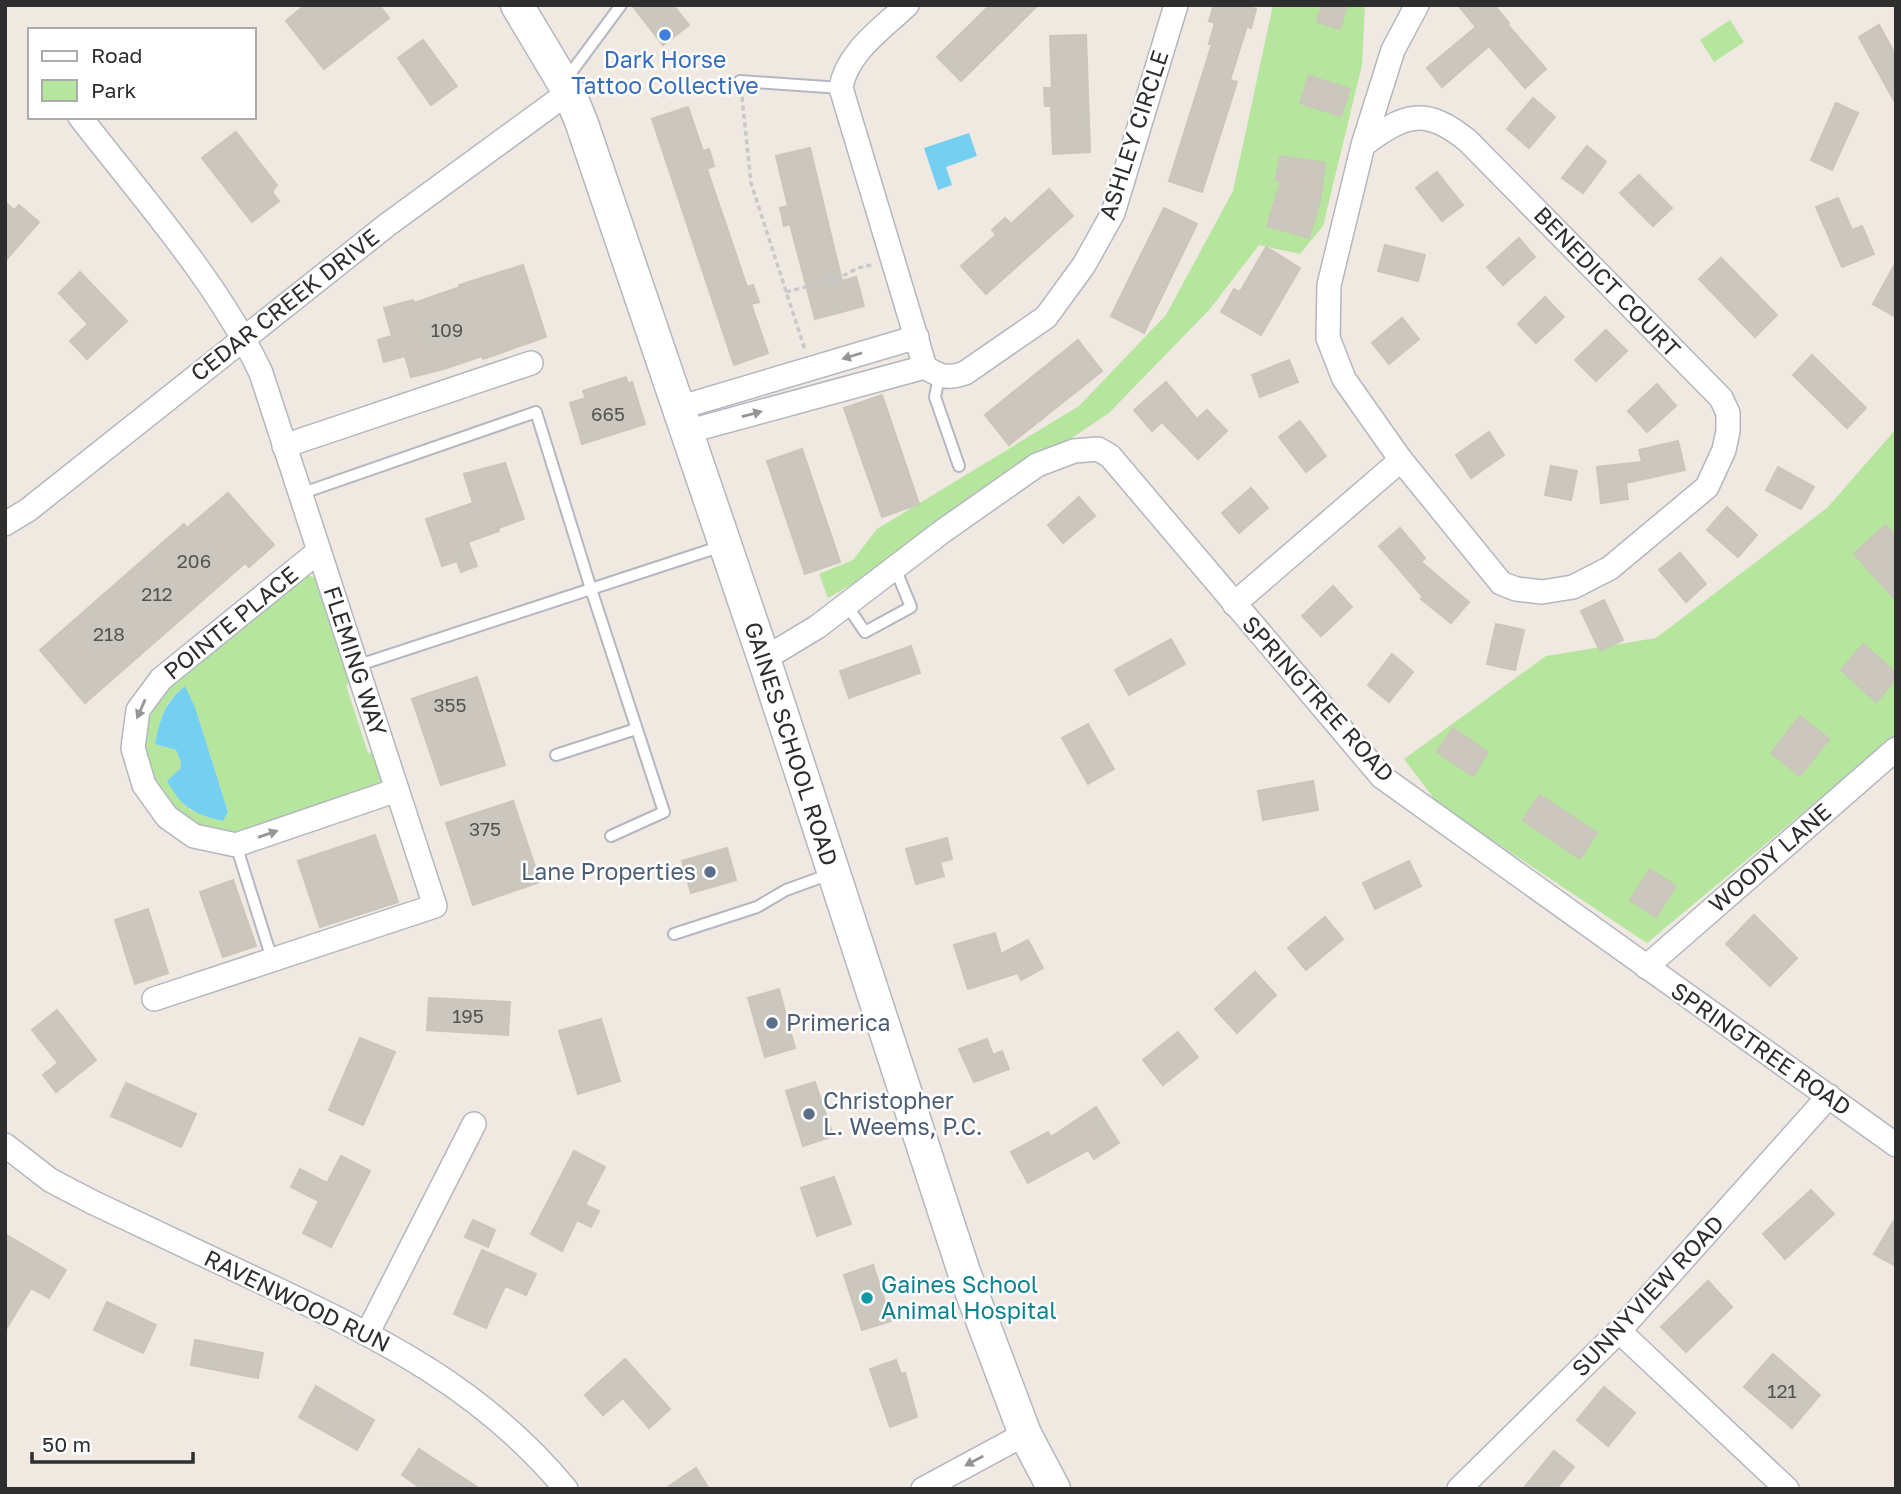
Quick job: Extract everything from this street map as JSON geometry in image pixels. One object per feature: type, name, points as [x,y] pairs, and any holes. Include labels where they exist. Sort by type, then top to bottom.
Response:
[{"type":"main road","name":"GAINES SCHOOL ROAD","points":[[517,5],[566,88],[581,121],[764,659],[964,1272],[1026,1434],[1054,1489]]},
{"type":"street","points":[[907,5],[870,40],[848,66],[843,74],[841,88],[917,337],[932,372]]},
{"type":"street","name":"ASHLEY CIRCLE","points":[[682,420],[932,372],[953,377],[965,373],[1046,317],[1084,265],[1113,213],[1176,5]]},
{"type":"street","points":[[1363,145],[1393,50],[1417,5]]},
{"type":"street","name":"CEDAR CREEK DRIVE","points":[[5,524],[28,510],[244,337],[566,88]]},
{"type":"street","name":"BENEDICT COURT","points":[[1426,118],[1451,127],[1468,141],[1721,398],[1728,413],[1724,450],[1707,487],[1610,568],[1573,587],[1542,592],[1516,589],[1501,583],[1401,460],[1345,379],[1328,338],[1329,285],[1363,145],[1391,125],[1409,119],[1426,118]]},
{"type":"street","name":"FLEMING WAY","points":[[82,119],[159,216],[244,337],[261,373],[435,906],[272,959]]},
{"type":"street","points":[[682,420],[811,368],[917,337]]},
{"type":"street","points":[[284,446],[531,363]]},
{"type":"street","name":"SPRINGTREE ROAD","points":[[764,659],[817,626],[1037,465],[1074,451],[1098,449],[1110,456],[1382,778],[1896,1145]]},
{"type":"street","points":[[1234,604],[1401,460]]},
{"type":"street","name":"POINTE PLACE","points":[[236,845],[194,836],[167,817],[159,807],[144,785],[133,748],[138,710],[161,679],[319,551]]},
{"type":"street","name":"WOODY LANE","points":[[1646,967],[1896,749]]},
{"type":"street","points":[[236,845],[397,790]]},
{"type":"street","points":[[154,999],[272,959]]},
{"type":"street","name":"SUNNYVIEW ROAD","points":[[1459,1489],[1619,1331],[1829,1096]]},
{"type":"street","points":[[368,1332],[474,1124]]},
{"type":"street","name":"RAVENWOOD RUN","points":[[5,1145],[50,1180],[368,1332],[428,1368],[476,1401],[514,1433],[545,1463],[566,1489]]},
{"type":"street","points":[[1619,1331],[1787,1489]]},
{"type":"street","points":[[923,1489],[1026,1434]]},
{"type":"lane","points":[[566,88],[621,5]]},
{"type":"lane","points":[[740,82],[841,88]]},
{"type":"lane","points":[[932,372],[935,397],[959,466]]},
{"type":"lane","points":[[300,494],[536,412],[590,589],[664,812],[611,836]]},
{"type":"lane","points":[[356,666],[724,545]]},
{"type":"lane","points":[[846,604],[865,632],[911,607],[895,568]]},
{"type":"lane","points":[[556,755],[636,729]]},
{"type":"lane","points":[[236,845],[272,959]]},
{"type":"lane","points":[[674,934],[757,907],[786,890],[832,873]]},
{"type":"path","points":[[740,82],[751,183],[811,368]]},
{"type":"path","points":[[786,292],[837,279],[858,268],[894,262]]},
{"type":"green space","points":[[1273,5],[1365,5],[1362,65],[1323,226],[1300,254],[1259,245],[1210,309],[1109,413],[869,574],[828,598],[819,574],[853,560],[877,529],[1079,406],[1166,315],[1233,191]]},
{"type":"green space","points":[[1730,20],[1744,42],[1714,62],[1700,40]]},
{"type":"green space","points":[[1896,429],[1896,735],[1647,943],[1438,804],[1404,759],[1546,656],[1656,638],[1827,508]]},
{"type":"green space","points":[[303,574],[313,577],[319,584],[350,683],[346,685],[368,753],[374,752],[383,783],[381,787],[233,835],[187,823],[152,787],[142,748],[147,717],[160,691]],"holes":[[[185,686],[195,707],[228,812],[223,821],[190,810],[176,774],[181,762],[176,750],[155,744],[164,712],[172,698]]]},
{"type":"water","points":[[969,133],[977,156],[946,167],[952,185],[938,190],[924,148]]},
{"type":"water","points":[[185,686],[195,707],[228,812],[223,821],[196,812],[178,798],[167,781],[180,769],[181,762],[176,750],[155,744],[164,712]]},
{"type":"building","points":[[305,5],[379,5],[389,18],[324,69],[286,21]]},
{"type":"building","name":"Dark Horse Tattoo Collective","points":[[632,5],[673,5],[689,25],[663,45]]},
{"type":"building","points":[[990,5],[1038,5],[961,81],[937,57]]},
{"type":"building","points":[[1214,5],[1244,5],[1256,9],[1251,28],[1247,26],[1230,80],[1237,82],[1202,192],[1169,181],[1212,44],[1209,44],[1215,23],[1209,21]]},
{"type":"building","points":[[1322,5],[1347,5],[1340,29],[1317,22]]},
{"type":"building","points":[[1458,5],[1494,5],[1546,69],[1525,88],[1489,46],[1442,87],[1427,68],[1476,27]]},
{"type":"building","points":[[1879,25],[1896,56],[1896,104],[1859,37]]},
{"type":"building","points":[[1086,35],[1090,152],[1053,154],[1051,106],[1045,106],[1044,88],[1052,88],[1050,36]]},
{"type":"building","points":[[423,40],[457,86],[431,105],[398,58]]},
{"type":"building","points":[[1309,76],[1350,89],[1341,116],[1300,103]]},
{"type":"building","points":[[1533,98],[1555,117],[1529,148],[1507,129]]},
{"type":"building","points":[[1836,103],[1858,113],[1832,170],[1811,160]]},
{"type":"building","points":[[688,107],[703,151],[709,149],[714,166],[707,169],[747,287],[753,285],[759,302],[751,304],[768,353],[734,365],[652,119]]},
{"type":"building","points":[[236,132],[277,185],[272,192],[279,201],[252,222],[202,158]]},
{"type":"building","points":[[1587,146],[1606,162],[1583,193],[1562,178]]},
{"type":"building","points":[[810,148],[842,281],[856,277],[864,306],[815,319],[790,224],[784,226],[780,208],[788,206],[776,156]]},
{"type":"building","points":[[1280,156],[1325,163],[1320,201],[1309,238],[1267,226],[1281,181],[1276,180]]},
{"type":"building","points":[[1437,172],[1463,205],[1442,221],[1416,188]]},
{"type":"building","points":[[1639,175],[1672,208],[1653,226],[1620,193]]},
{"type":"building","points":[[1049,189],[1073,216],[986,294],[961,266],[996,235],[992,230],[1005,218],[1011,224]]},
{"type":"building","points":[[1838,198],[1852,230],[1862,226],[1874,254],[1842,267],[1816,207]]},
{"type":"building","points":[[5,202],[14,210],[19,205],[39,222],[5,261]]},
{"type":"building","points":[[1164,208],[1197,224],[1144,333],[1111,316]]},
{"type":"building","points":[[1519,238],[1535,257],[1503,285],[1487,267]]},
{"type":"building","points":[[1385,245],[1425,255],[1418,281],[1378,271]]},
{"type":"building","points":[[1266,247],[1300,268],[1261,335],[1221,312],[1234,289],[1240,292]]},
{"type":"building","points":[[1721,258],[1777,315],[1755,337],[1699,279]]},
{"type":"building","points":[[1896,262],[1896,317],[1873,304]]},
{"type":"building","points":[[523,265],[546,337],[483,359],[482,356],[411,377],[405,356],[384,362],[378,340],[392,336],[384,308],[413,300],[414,303],[460,287],[459,285]]},
{"type":"building","points":[[80,272],[127,321],[87,359],[70,341],[88,324],[59,293]]},
{"type":"building","points":[[1545,297],[1564,317],[1536,343],[1518,324]]},
{"type":"building","points":[[1402,318],[1419,339],[1389,364],[1372,343]]},
{"type":"building","points":[[1606,330],[1627,351],[1596,381],[1575,360]]},
{"type":"building","points":[[1078,340],[1102,371],[1009,445],[985,415]]},
{"type":"building","points":[[1812,355],[1866,408],[1847,428],[1793,375]]},
{"type":"building","points":[[1289,360],[1298,382],[1260,397],[1252,375]]},
{"type":"building","points":[[626,377],[628,384],[632,382],[645,424],[582,444],[570,403],[586,398],[583,391]]},
{"type":"building","points":[[1166,382],[1197,419],[1207,410],[1227,431],[1198,459],[1162,422],[1152,431],[1134,410]]},
{"type":"building","points":[[1657,384],[1676,406],[1647,432],[1628,411]]},
{"type":"building","points":[[882,395],[919,504],[882,517],[844,408]]},
{"type":"building","points":[[1300,421],[1326,456],[1306,472],[1279,437]]},
{"type":"building","points":[[1489,432],[1504,455],[1471,478],[1456,455]]},
{"type":"building","points":[[1678,441],[1685,470],[1626,483],[1628,499],[1601,503],[1597,467],[1642,462],[1639,450]]},
{"type":"building","points":[[802,449],[840,562],[805,574],[767,461]]},
{"type":"building","points":[[505,463],[524,519],[468,542],[477,566],[461,572],[457,561],[442,566],[426,519],[473,503],[464,474]]},
{"type":"building","points":[[1551,466],[1577,471],[1571,500],[1545,495]]},
{"type":"building","points":[[1778,467],[1814,487],[1801,509],[1766,490]]},
{"type":"building","points":[[1251,488],[1268,508],[1239,533],[1222,513]]},
{"type":"building","points":[[228,493],[274,545],[249,567],[245,563],[85,703],[40,650],[184,524],[187,528]]},
{"type":"building","points":[[1079,497],[1095,516],[1063,543],[1048,525]]},
{"type":"building","points":[[1727,507],[1757,535],[1738,557],[1707,530]]},
{"type":"building","points":[[1885,525],[1896,536],[1896,600],[1854,554]]},
{"type":"building","points":[[1400,528],[1425,558],[1421,562],[1469,602],[1451,623],[1421,599],[1423,597],[1379,546]]},
{"type":"building","points":[[1680,553],[1706,584],[1686,602],[1659,570]]},
{"type":"building","points":[[1333,586],[1352,607],[1321,636],[1302,616]]},
{"type":"building","points":[[1604,600],[1623,640],[1600,651],[1581,611]]},
{"type":"building","points":[[1496,624],[1524,630],[1515,670],[1487,664]]},
{"type":"building","points":[[1171,639],[1185,664],[1129,695],[1115,670]]},
{"type":"building","points":[[1863,644],[1896,673],[1896,679],[1876,702],[1841,670]]},
{"type":"building","points":[[911,646],[920,673],[849,698],[840,671]]},
{"type":"building","points":[[1392,654],[1413,672],[1389,702],[1368,685]]},
{"type":"building","points":[[477,677],[505,765],[441,785],[412,699]]},
{"type":"building","points":[[1800,716],[1829,739],[1800,776],[1771,753]]},
{"type":"building","points":[[1088,724],[1114,769],[1088,784],[1062,738]]},
{"type":"building","points":[[1453,728],[1488,752],[1473,776],[1437,752]]},
{"type":"building","points":[[1313,781],[1318,810],[1263,820],[1258,791]]},
{"type":"building","points":[[1540,795],[1597,833],[1580,859],[1523,820]]},
{"type":"building","points":[[513,801],[540,882],[473,905],[446,823]]},
{"type":"building","points":[[375,835],[398,902],[320,927],[298,861]]},
{"type":"building","points":[[947,838],[952,859],[940,862],[944,876],[916,884],[906,849]]},
{"type":"building","name":"Lane Properties","points":[[727,848],[736,880],[691,893],[682,861]]},
{"type":"building","points":[[1409,861],[1421,886],[1375,909],[1363,883]]},
{"type":"building","points":[[1650,869],[1676,886],[1656,917],[1630,900]]},
{"type":"building","points":[[233,880],[256,946],[223,957],[200,892]]},
{"type":"building","points":[[148,909],[168,973],[135,984],[115,920]]},
{"type":"building","points":[[1754,915],[1797,958],[1770,986],[1726,944]]},
{"type":"building","points":[[1325,917],[1343,939],[1306,970],[1288,948]]},
{"type":"building","points":[[995,933],[1001,954],[1028,940],[1043,968],[1021,980],[1018,973],[968,989],[954,945]]},
{"type":"building","points":[[1255,972],[1276,995],[1237,1033],[1215,1009]]},
{"type":"building","name":"Primerica","points":[[779,989],[795,1048],[765,1057],[748,998]]},
{"type":"building","points":[[429,998],[510,1002],[508,1035],[427,1030]]},
{"type":"building","points":[[57,1010],[96,1060],[56,1092],[43,1075],[58,1063],[32,1030]]},
{"type":"building","points":[[601,1019],[620,1081],[578,1094],[559,1031]]},
{"type":"building","points":[[1178,1032],[1198,1057],[1163,1085],[1143,1060]]},
{"type":"building","points":[[360,1038],[395,1052],[363,1125],[329,1110]]},
{"type":"building","points":[[987,1039],[993,1055],[1002,1051],[1009,1069],[974,1082],[959,1049]]},
{"type":"building","name":"Christopher L. Weems, P.C.","points":[[815,1082],[833,1136],[803,1146],[786,1091]]},
{"type":"building","points":[[126,1083],[196,1114],[181,1147],[111,1116]]},
{"type":"building","points":[[1096,1107],[1119,1143],[1094,1159],[1088,1150],[1028,1183],[1011,1152],[1048,1132],[1051,1137]]},
{"type":"building","points":[[574,1151],[605,1167],[585,1205],[599,1211],[591,1227],[577,1220],[562,1251],[531,1234]]},
{"type":"building","points":[[341,1156],[370,1171],[331,1247],[303,1233],[319,1201],[291,1187],[300,1169],[327,1183]]},
{"type":"building","points":[[834,1177],[851,1224],[817,1236],[801,1188]]},
{"type":"building","points":[[1811,1190],[1834,1214],[1785,1259],[1763,1234]]},
{"type":"building","points":[[1896,1217],[1896,1266],[1874,1254]]},
{"type":"building","points":[[473,1220],[495,1230],[488,1247],[465,1237]]},
{"type":"building","points":[[5,1234],[66,1270],[49,1298],[31,1288],[5,1331]]},
{"type":"building","points":[[482,1250],[536,1274],[526,1295],[505,1286],[486,1328],[454,1314]]},
{"type":"building","name":"Gaines School Animal Hospital","points":[[873,1265],[891,1321],[862,1330],[844,1275]]},
{"type":"building","points":[[1708,1281],[1732,1307],[1686,1352],[1661,1327]]},
{"type":"building","points":[[107,1302],[156,1325],[143,1353],[94,1330]]},
{"type":"building","points":[[195,1340],[263,1353],[258,1378],[191,1365]]},
{"type":"building","points":[[1773,1354],[1820,1395],[1792,1428],[1744,1387]]},
{"type":"building","points":[[625,1359],[670,1409],[649,1428],[623,1398],[603,1415],[585,1395]]},
{"type":"building","points":[[896,1360],[901,1374],[905,1373],[917,1417],[890,1427],[870,1369]]},
{"type":"building","points":[[316,1386],[374,1420],[357,1450],[299,1417]]},
{"type":"building","points":[[1604,1387],[1635,1413],[1608,1446],[1577,1420]]},
{"type":"building","points":[[419,1449],[480,1489],[422,1489],[402,1475]]},
{"type":"building","points":[[1554,1451],[1574,1467],[1556,1489],[1523,1489]]},
{"type":"building","points":[[696,1468],[709,1489],[665,1489]]},
{"type":"place","name":"Dark Horse Tattoo Collective","points":[[665,35]]},
{"type":"place","name":"Lane Properties","points":[[710,872]]},
{"type":"place","name":"Primerica","points":[[772,1023]]},
{"type":"place","name":"Christopher L. Weems, P.C.","points":[[809,1114]]},
{"type":"place","name":"Gaines School Animal Hospital","points":[[867,1298]]}]
